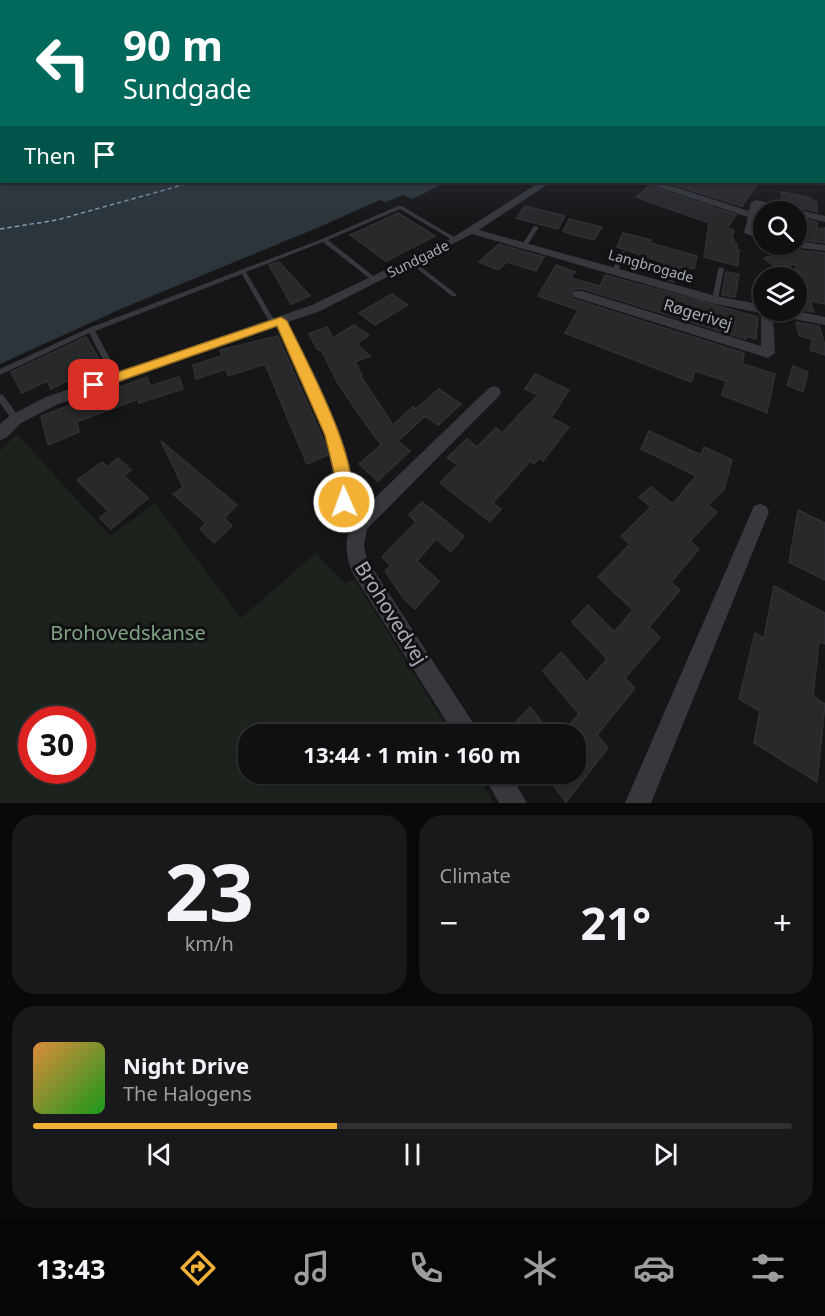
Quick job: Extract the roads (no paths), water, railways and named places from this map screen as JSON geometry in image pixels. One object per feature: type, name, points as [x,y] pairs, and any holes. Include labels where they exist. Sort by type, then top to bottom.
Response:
[{"type":"street","name":"Sundgade","points":[[0,433],[16,419],[51,401],[316,308],[456,240],[544,183]]},
{"type":"street","points":[[654,183],[753,215],[749,233],[753,234]]},
{"type":"street","points":[[807,215],[825,219]]},
{"type":"street","name":"Langbrogade","points":[[472,231],[715,300],[753,308]]},
{"type":"street","points":[[807,246],[822,248]]},
{"type":"street","name":"Røgerivej","points":[[578,294],[768,353],[767,321]]},
{"type":"street","name":"Langbrogade","points":[[807,318],[825,321]]},
{"type":"street","points":[[277,322],[333,435],[344,480],[344,502]]},
{"type":"street","name":"Brohovedvej","points":[[462,724],[360,567],[354,554],[353,538],[361,523],[494,392]]},
{"type":"street","points":[[638,803],[760,512]]},
{"type":"street","points":[[502,784],[514,803]]},
{"type":"lane","points":[[0,372],[91,330],[324,240],[400,207],[456,240]]},
{"type":"lane","points":[[524,246],[536,227]]},
{"type":"lane","points":[[324,240],[375,280]]},
{"type":"lane","points":[[615,271],[623,253]]},
{"type":"lane","points":[[412,262],[454,295]]},
{"type":"lane","points":[[715,300],[721,268]]},
{"type":"lane","points":[[243,272],[277,322]]},
{"type":"lane","points":[[91,330],[116,377]]},
{"type":"lane","points":[[0,397],[16,419]]},
{"type":"park label","name":"Brohovedskanse","points":[[128,633]]}]
